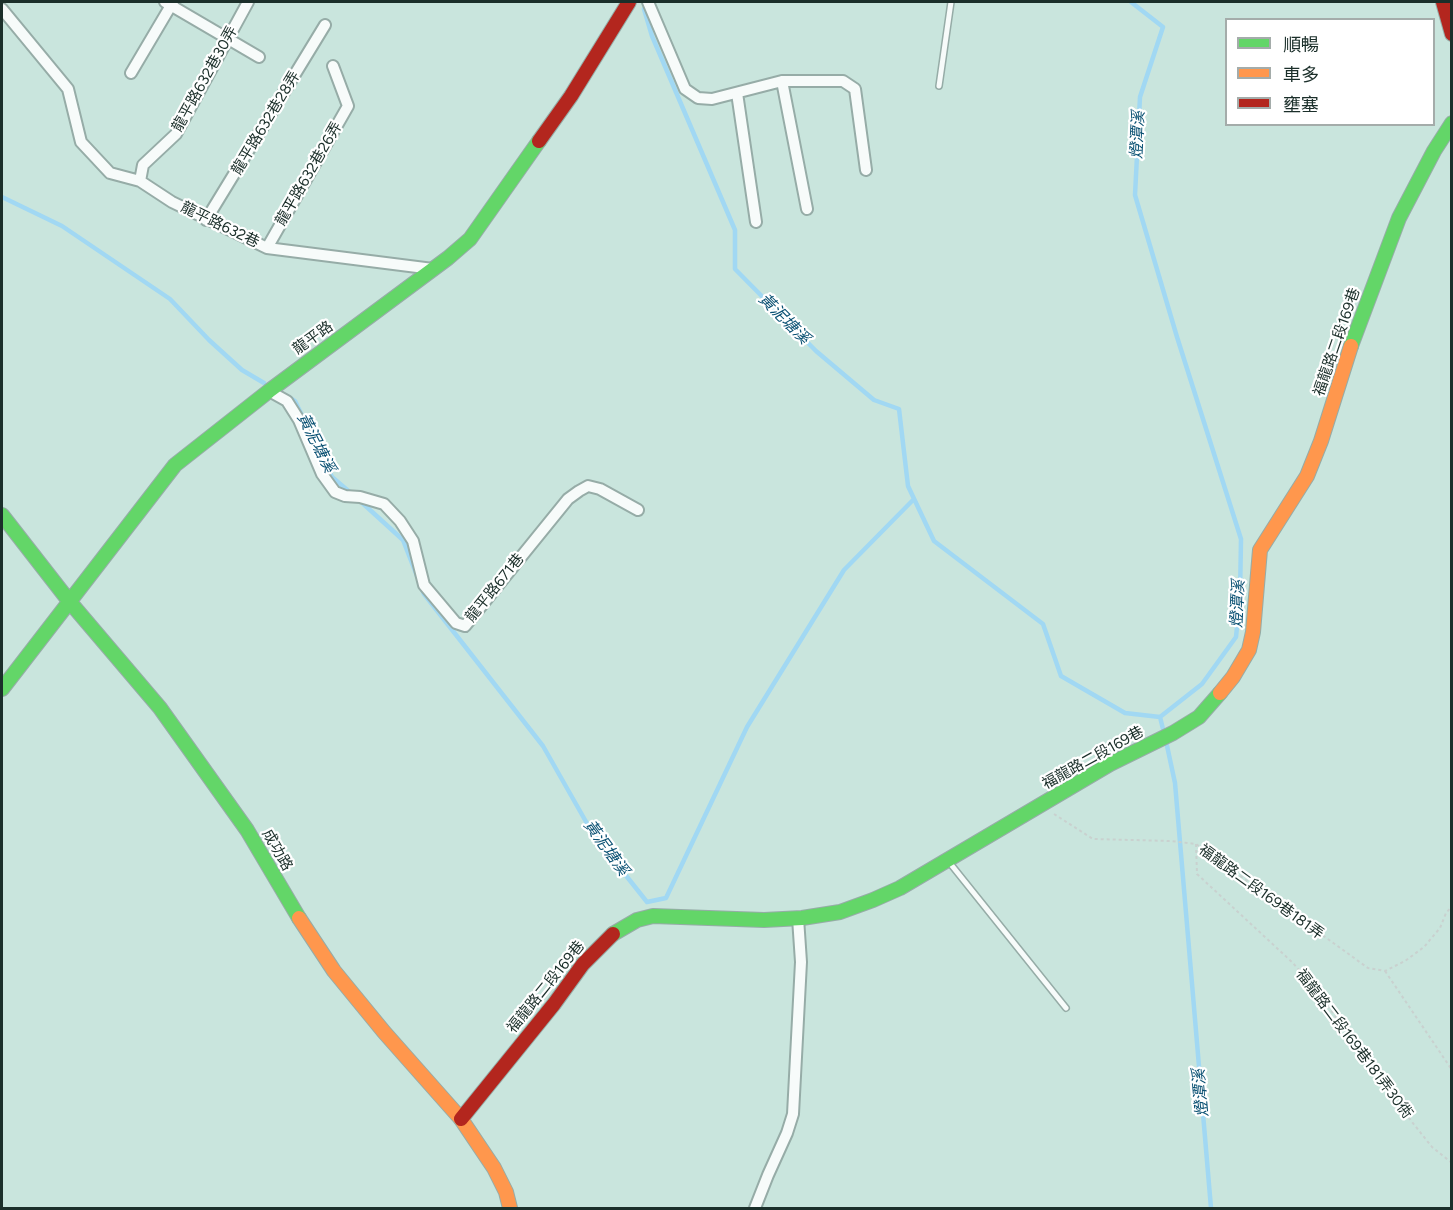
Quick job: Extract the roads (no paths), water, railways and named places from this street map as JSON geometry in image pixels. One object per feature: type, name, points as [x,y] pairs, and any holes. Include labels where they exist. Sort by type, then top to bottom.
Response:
[{"type":"street","name":"龍平路632巷30弄","points":[[140,181],[143,165],[176,134],[248,2]]},
{"type":"street","name":"龍平路","points":[[2,689],[175,465],[269,391],[433,269],[475,232],[571,96],[629,2]]},
{"type":"street","points":[[648,2],[685,88],[698,98],[712,99],[782,81],[843,81],[855,88],[866,170]]},
{"type":"street","points":[[1443,2],[1451,28]]},
{"type":"street","points":[[131,74],[170,3],[259,57]]},
{"type":"street","name":"龍平路632巷","points":[[2,9],[68,89],[81,142],[110,173],[140,181],[171,202],[267,248],[433,269]]},
{"type":"street","name":"龍平路632巷28弄","points":[[206,220],[325,25]]},
{"type":"street","name":"龍平路632巷26弄","points":[[267,248],[348,106],[333,66]]},
{"type":"street","points":[[782,81],[807,209]]},
{"type":"street","points":[[737,93],[756,222]]},
{"type":"street","name":"福龍路二段169巷","points":[[461,1119],[554,1004],[583,964],[608,938],[637,920],[653,916],[764,920],[840,912],[900,888],[1110,764],[1173,733],[1199,717],[1233,677],[1249,650],[1253,632],[1260,550],[1307,476],[1321,441],[1358,325],[1399,218],[1434,151],[1452,123]]},
{"type":"street","name":"龍平路671巷","points":[[269,391],[287,401],[299,420],[322,474],[335,492],[384,504],[400,521],[413,542],[424,585],[456,623],[465,626],[568,499],[579,491],[588,486],[600,489],[638,510]]},
{"type":"street","name":"成功路","points":[[2,515],[69,601],[160,708],[247,830],[292,908],[334,972],[461,1119],[494,1168],[506,1192],[510,1209]]},
{"type":"street","points":[[755,1209],[793,1113],[801,962],[798,918]]},
{"type":"lane","points":[[939,86],[951,2]]},
{"type":"lane","points":[[948,860],[1066,1008]]},
{"type":"waterway","name":"燈潭溪","points":[[1131,2],[1163,27],[1140,97],[1135,195],[1241,539],[1240,597],[1236,637],[1202,684],[1160,717],[1164,733]]},
{"type":"waterway","name":"黃泥塘溪","points":[[644,9],[652,36],[735,230],[735,269],[816,351],[874,400],[899,409],[908,486],[934,541],[1043,624],[1061,676],[1125,713],[1160,717]]},
{"type":"waterway","name":"黃泥塘溪","points":[[2,197],[62,226],[170,299],[209,340],[242,370],[264,383]]},
{"type":"waterway","name":"黃泥塘溪","points":[[289,397],[295,401],[332,477],[352,494]]},
{"type":"waterway","name":"黃泥塘溪","points":[[358,499],[403,540],[417,576]]},
{"type":"waterway","name":"黃泥塘溪","points":[[421,587],[424,594],[543,746],[593,834],[647,902],[666,898],[747,727],[844,570],[914,499]]},
{"type":"waterway","name":"燈潭溪","points":[[1166,741],[1175,783],[1211,1208]]}]
